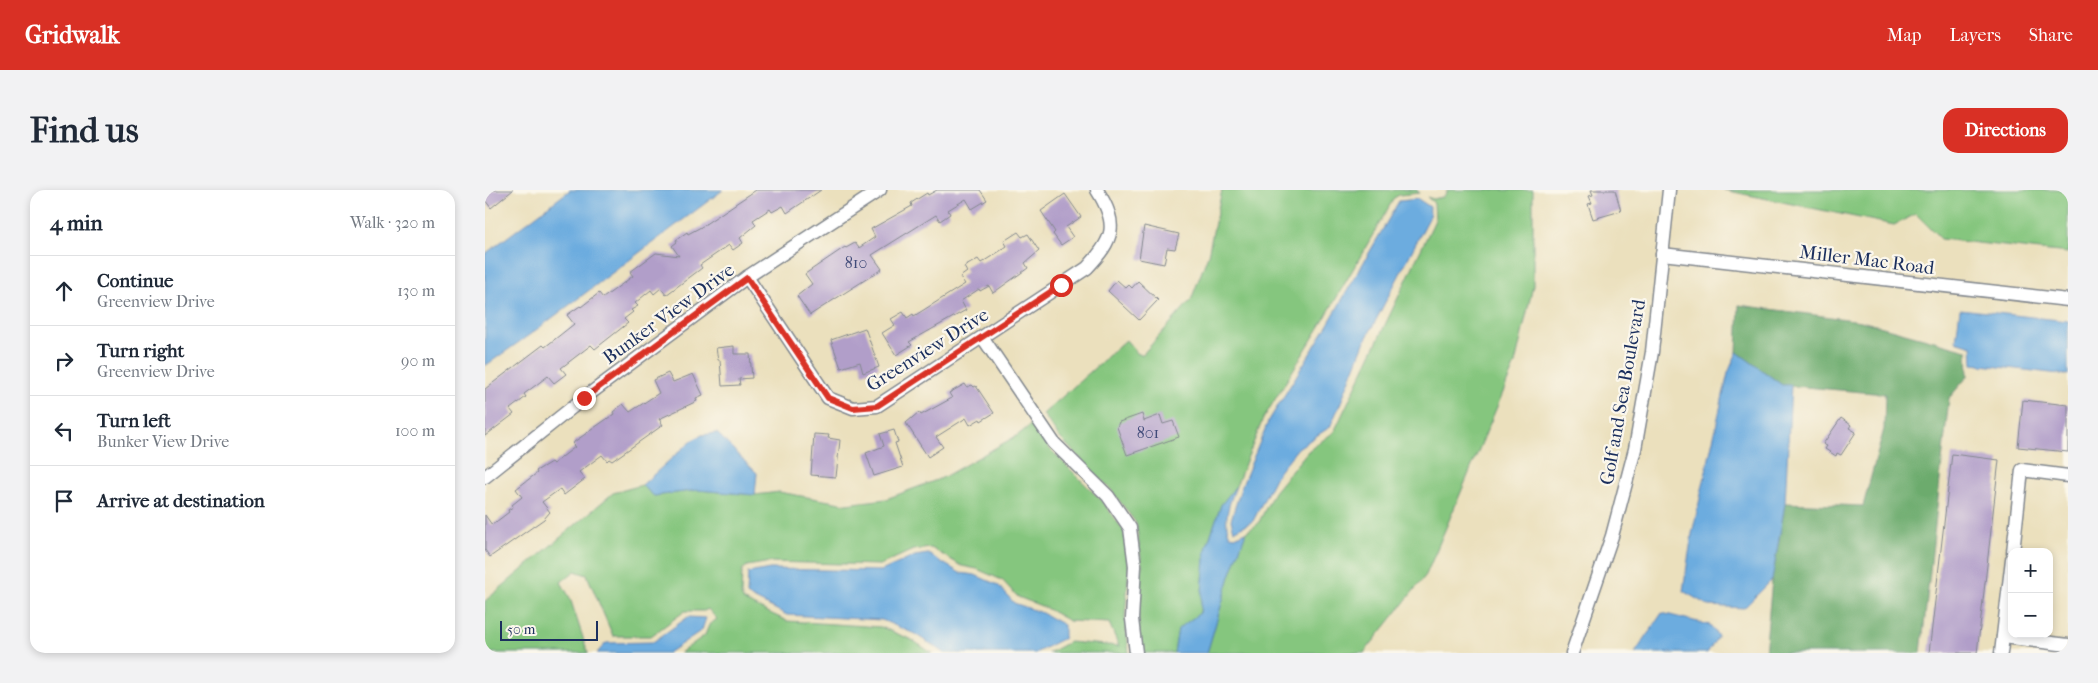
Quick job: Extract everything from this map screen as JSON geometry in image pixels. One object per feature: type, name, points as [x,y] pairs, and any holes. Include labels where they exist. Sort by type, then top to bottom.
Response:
[{"type":"street","name":"Bunker View Drive","points":[[485,477],[584,398],[747,278],[880,190]]},
{"type":"street","name":"Greenview Drive","points":[[747,278],[828,398],[853,408],[877,406],[1087,268],[1104,250],[1111,232],[1110,215],[1097,190]]},
{"type":"street","name":"Golf and Sea Boulevard","points":[[1572,653],[1612,536],[1635,449],[1652,352],[1669,190]]},
{"type":"street","name":"Miller Mac Road","points":[[1662,254],[2068,300]]},
{"type":"street","points":[[983,338],[1054,442],[1108,496],[1130,528],[1135,566],[1132,619],[1136,653]]},
{"type":"street","points":[[2013,548],[2022,470],[2068,476]]},
{"type":"street","points":[[2001,653],[2008,593]]},
{"type":"street","points":[[2003,637],[2068,645]]},
{"type":"green space","points":[[1222,190],[1417,190],[1419,193],[1399,195],[1394,198],[1322,323],[1263,419],[1236,486],[1221,505],[1206,549],[1200,613],[1178,629],[1174,653],[1143,653],[1138,619],[1142,565],[1136,523],[1112,491],[1059,437],[1043,414],[1126,340],[1138,354],[1143,354],[1191,300],[1208,255]]},
{"type":"green space","points":[[1448,190],[1533,190],[1533,286],[1515,364],[1426,575],[1364,653],[1207,653],[1230,576],[1246,532],[1258,524],[1274,492],[1308,451],[1334,432],[1435,220],[1434,203],[1427,197],[1433,199],[1443,197]]},
{"type":"green space","points":[[1724,190],[2068,190],[2068,253],[1941,239],[1916,214],[1894,225]]},
{"type":"green space","points":[[1739,305],[1861,321],[1967,350],[1968,376],[1949,398],[1921,653],[1765,653],[1772,580],[1785,503],[1863,506],[1884,429],[1885,394],[1782,385],[1737,352]]},
{"type":"green space","points":[[1033,423],[1049,448],[1103,502],[1124,531],[1129,567],[1125,618],[1129,653],[1048,653],[1069,642],[1119,646],[1109,623],[1069,621],[1044,607],[1018,597],[1002,580],[977,569],[962,566],[931,548],[913,550],[880,565],[770,562],[747,566],[742,570],[741,595],[744,601],[787,621],[881,627],[912,640],[932,653],[680,653],[705,635],[709,625],[717,619],[708,609],[704,611],[685,611],[651,636],[613,636],[587,575],[575,571],[561,582],[570,598],[588,653],[485,653],[485,601],[613,493],[642,485],[654,496],[698,490],[755,495],[779,492],[846,504],[886,499],[942,478],[1018,435]]},
{"type":"water","points":[[570,190],[723,190],[485,366],[485,254]]},
{"type":"water","points":[[1418,199],[1430,207],[1429,218],[1364,343],[1330,427],[1298,448],[1277,474],[1253,521],[1234,531],[1231,520],[1241,488],[1268,422],[1327,326],[1399,201]]},
{"type":"water","points":[[1960,309],[2068,321],[2068,375],[1973,364],[1972,346],[1956,341]]},
{"type":"water","points":[[1737,352],[1782,385],[1791,385],[1785,503],[1772,580],[1744,608],[1709,606],[1683,591],[1692,534],[1728,373]]},
{"type":"water","points":[[717,433],[757,473],[755,495],[698,490],[654,496],[642,485],[691,441],[702,435]]},
{"type":"water","points":[[1236,486],[1228,511],[1228,530],[1230,536],[1235,537],[1246,532],[1230,576],[1207,653],[1174,653],[1178,629],[1200,613],[1206,549],[1221,505]]},
{"type":"water","points":[[928,554],[960,573],[975,575],[998,585],[1014,603],[1042,613],[1064,625],[1064,638],[1035,653],[944,653],[915,634],[882,620],[787,615],[747,595],[748,573],[770,569],[881,571],[915,556]]},
{"type":"water","points":[[1662,613],[1710,625],[1718,636],[1707,653],[1635,653]]},
{"type":"water","points":[[688,617],[706,618],[702,630],[668,653],[597,653],[606,643],[653,642]]},
{"type":"building","points":[[485,190],[513,190],[491,208],[485,200]]},
{"type":"building","points":[[756,190],[821,190],[787,213],[783,206],[772,212],[770,209],[753,220],[756,225],[740,238],[743,243],[733,250],[729,245],[700,265],[702,268],[666,295],[661,288],[654,294],[651,290],[635,303],[638,306],[631,310],[633,312],[624,319],[628,323],[595,349],[591,345],[561,368],[566,374],[554,383],[548,376],[524,394],[526,397],[510,409],[514,414],[485,436],[485,389],[574,324],[567,315],[599,293],[603,298],[633,276],[630,272],[656,253],[679,256],[672,246],[677,242],[676,240],[687,232],[688,234],[701,227]]},
{"type":"building","points":[[937,190],[980,190],[987,200],[972,209],[966,199],[948,210],[950,214],[940,221],[936,215],[872,255],[882,269],[810,315],[797,296],[812,284],[805,274],[845,247],[855,243],[859,248],[875,237],[871,229],[912,206],[911,203],[927,193],[928,195]]},
{"type":"building","points":[[1591,190],[1615,190],[1621,211],[1593,219],[1588,204],[1592,203],[1589,196],[1593,195]]},
{"type":"building","points":[[1065,194],[1081,217],[1066,227],[1073,237],[1061,245],[1041,211]]},
{"type":"building","points":[[1144,226],[1179,234],[1175,249],[1167,248],[1164,264],[1139,259]]},
{"type":"building","points":[[1018,232],[1022,237],[1028,234],[1039,251],[1025,263],[1028,268],[993,293],[989,286],[980,291],[979,289],[961,301],[966,310],[909,342],[912,345],[896,355],[882,333],[895,325],[891,319],[903,312],[907,318],[913,314],[914,316],[965,284],[960,277],[967,272],[964,267],[978,259],[981,263],[1000,251],[1007,246],[1004,241]]},
{"type":"building","points":[[1117,280],[1126,288],[1129,285],[1132,288],[1138,281],[1158,300],[1139,320],[1108,291]]},
{"type":"building","points":[[865,328],[879,367],[863,373],[860,362],[841,368],[831,340]]},
{"type":"building","points":[[734,346],[734,354],[750,354],[752,378],[739,379],[740,385],[722,386],[720,360],[718,360],[716,348]]},
{"type":"building","points":[[668,373],[673,382],[693,374],[703,395],[696,398],[697,401],[659,419],[663,425],[612,461],[609,459],[607,461],[602,455],[579,472],[585,479],[564,495],[560,489],[542,502],[550,512],[544,519],[490,557],[485,550],[485,515],[492,525],[509,512],[508,510],[513,507],[512,505],[522,497],[516,489],[537,473],[536,471],[551,462],[553,464],[575,447],[573,445],[574,442],[614,414],[613,412],[623,404],[630,412],[659,393],[653,380]]},
{"type":"building","points":[[965,384],[967,387],[976,386],[994,413],[970,425],[966,418],[936,437],[943,447],[928,457],[906,423],[919,412],[921,415],[952,398],[949,393]]},
{"type":"building","points":[[2023,400],[2068,405],[2068,452],[2018,447]]},
{"type":"building","points":[[1142,414],[1144,421],[1160,415],[1163,424],[1173,421],[1179,437],[1127,455],[1117,427],[1119,422]]},
{"type":"building","points":[[1841,418],[1851,425],[1849,428],[1856,432],[1841,455],[1837,453],[1836,456],[1825,449],[1827,446],[1823,444]]},
{"type":"building","points":[[894,430],[898,442],[895,443],[903,467],[874,476],[866,453],[884,446],[880,434]]},
{"type":"building","points":[[814,434],[829,435],[828,438],[840,440],[836,477],[811,475]]},
{"type":"building","points":[[1952,454],[1999,460],[1977,653],[1929,653]]},
{"type":"route","points":[[584,398],[747,278],[828,398],[853,408],[877,406],[1061,285]]}]
